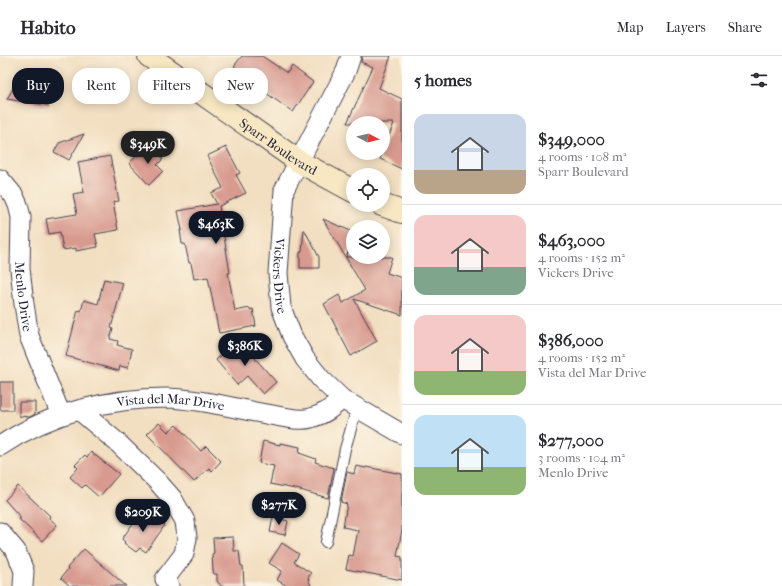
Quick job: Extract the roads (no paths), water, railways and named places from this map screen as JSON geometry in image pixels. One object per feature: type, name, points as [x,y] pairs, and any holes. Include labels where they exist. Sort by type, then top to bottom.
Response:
[{"type":"street","name":"Sparr Boulevard","points":[[149,56],[298,161],[346,187]]},
{"type":"street","name":"Vickers Drive","points":[[351,56],[346,71],[284,190],[278,273],[281,306],[292,336],[305,359],[321,379],[349,403],[402,434]]},
{"type":"street","name":"Menlo Drive","points":[[0,179],[14,196],[21,217],[20,269],[29,336],[61,415]]},
{"type":"street","points":[[390,208],[402,212]]},
{"type":"street","name":"Vista del Mar Drive","points":[[0,446],[19,433],[61,415],[100,404],[131,400],[168,398],[199,401],[290,418],[310,419],[349,403]]},
{"type":"street","points":[[79,410],[118,443],[157,481],[172,498],[185,521],[187,538],[184,554],[162,584]]},
{"type":"street","points":[[0,532],[16,551],[24,571],[23,586]]},
{"type":"lane","points":[[326,542],[345,449],[349,403]]}]
